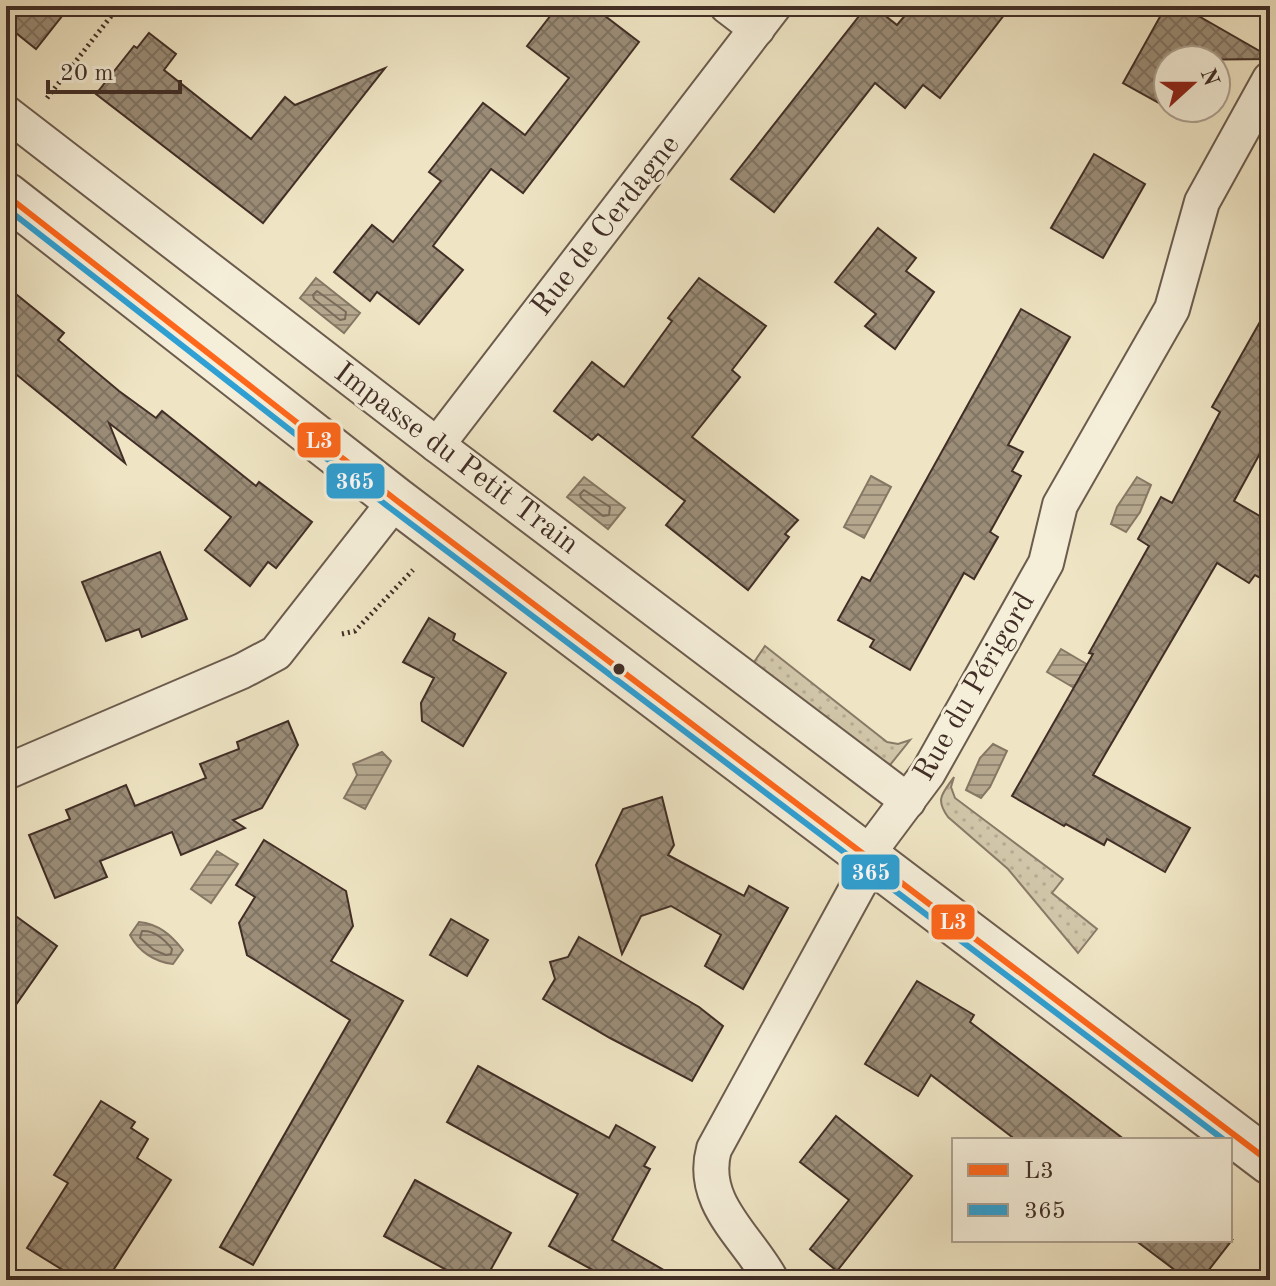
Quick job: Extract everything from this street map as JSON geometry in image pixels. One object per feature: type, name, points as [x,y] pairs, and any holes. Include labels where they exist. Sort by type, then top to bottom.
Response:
[{"type":"street","points":[[727,6],[765,18]]},
{"type":"street","name":"Rue de Cerdagne","points":[[437,445],[765,18]]},
{"type":"street","name":"Rue du Périgord","points":[[771,1280],[717,1201],[711,1179],[714,1149],[878,840],[928,773],[1046,563],[1060,505],[1172,309],[1202,202],[1270,79]]},
{"type":"street","name":"Impasse du Petit Train","points":[[15,120],[437,445],[908,801]]},
{"type":"street","points":[[6,195],[396,500],[1270,1162]]},
{"type":"street","points":[[6,772],[242,671],[276,653],[396,500]]},
{"type":"path","points":[[15,120],[119,6]]},
{"type":"shaded area","points":[[765,646],[887,742],[898,744],[910,740],[890,765],[868,753],[752,665]]},
{"type":"shaded area","points":[[954,777],[951,787],[955,798],[1063,879],[1052,893],[1097,929],[1078,953],[1008,869],[948,817],[941,801]]},
{"type":"water","points":[[316,278],[360,313],[344,333],[300,298]]},
{"type":"water","points":[[871,476],[891,487],[864,538],[844,527]]},
{"type":"water","points":[[584,477],[625,508],[608,529],[567,497]]},
{"type":"water","points":[[1137,477],[1151,485],[1140,512],[1126,532],[1111,524],[1117,507]]},
{"type":"water","points":[[1061,649],[1107,676],[1093,699],[1047,672]]},
{"type":"water","points":[[993,744],[1007,751],[990,787],[981,798],[966,790],[980,758]]},
{"type":"water","points":[[382,752],[391,761],[365,809],[344,798],[357,775],[353,764]]},
{"type":"water","points":[[217,851],[238,864],[211,903],[191,889]]},
{"type":"water","points":[[139,922],[164,931],[183,950],[173,964],[154,958],[138,946],[130,935]]},
{"type":"building","points":[[6,6],[70,6],[36,49],[6,25]]},
{"type":"building","points":[[558,6],[592,6],[639,42],[523,193],[491,169],[433,246],[463,270],[419,324],[377,292],[370,301],[334,272],[372,225],[393,242],[441,181],[429,172],[483,103],[525,135],[569,78],[527,46]]},
{"type":"building","points":[[867,6],[873,6],[897,25],[913,6],[1011,6],[940,98],[923,85],[905,108],[875,83],[774,212],[731,179]]},
{"type":"building","points":[[1166,6],[1181,6],[1270,57],[1232,59],[1232,44],[1152,44],[1152,99],[1123,83]]},
{"type":"building","points":[[149,33],[176,54],[164,70],[251,139],[285,97],[295,105],[385,68],[263,223],[96,94],[134,46],[137,48]]},
{"type":"building","points":[[1094,154],[1145,184],[1103,258],[1051,228]]},
{"type":"building","points":[[878,228],[916,258],[906,271],[934,292],[895,349],[865,326],[876,314],[835,282]]},
{"type":"building","points":[[699,278],[766,326],[732,370],[740,377],[692,437],[798,520],[785,534],[789,537],[748,590],[666,525],[685,501],[598,434],[592,440],[554,411],[592,362],[624,387],[672,321],[668,318]]},
{"type":"building","points":[[6,286],[64,333],[58,340],[119,391],[156,418],[162,411],[256,486],[259,482],[312,522],[276,568],[268,562],[250,586],[205,550],[231,517],[109,423],[125,463],[6,366]]},
{"type":"building","points":[[1270,304],[1270,435],[1234,501],[1270,522],[1270,583],[1255,575],[1249,583],[1217,563],[1093,775],[1190,828],[1165,872],[1107,839],[1104,845],[1012,796],[1093,654],[1089,653],[1149,546],[1138,539],[1161,497],[1172,503],[1220,412],[1212,407]]},
{"type":"building","points":[[1021,309],[1070,337],[1008,445],[1023,452],[1012,471],[1021,476],[990,532],[998,537],[974,579],[964,573],[910,670],[870,647],[874,640],[838,620],[862,577],[870,581]]},
{"type":"building","points":[[160,552],[187,619],[142,637],[139,629],[106,641],[82,582]]},
{"type":"building","points":[[429,618],[455,634],[453,640],[506,673],[463,746],[422,721],[421,703],[434,678],[403,662]]},
{"type":"building","points":[[288,721],[298,745],[262,808],[233,820],[245,828],[181,855],[172,832],[100,861],[107,877],[55,898],[29,835],[70,819],[66,810],[126,785],[135,806],[206,778],[200,764],[239,749],[237,742]]},
{"type":"building","points":[[662,797],[674,845],[668,855],[744,896],[749,886],[788,908],[743,989],[705,966],[721,935],[671,906],[641,916],[622,954],[596,865],[623,809]]},
{"type":"building","points":[[264,840],[346,891],[353,926],[331,961],[403,1001],[253,1265],[220,1247],[350,1020],[247,955],[239,923],[255,897],[236,885]]},
{"type":"building","points":[[6,909],[57,946],[6,1019]]},
{"type":"building","points":[[451,919],[488,940],[467,976],[430,955]]},
{"type":"building","points":[[579,937],[699,1007],[723,1026],[692,1081],[543,999],[555,979],[550,962],[568,957]]},
{"type":"building","points":[[917,981],[974,1015],[970,1022],[1122,1138],[1013,1138],[931,1075],[918,1096],[865,1064]]},
{"type":"building","points":[[478,1066],[609,1138],[616,1125],[655,1147],[644,1166],[650,1169],[612,1240],[681,1280],[611,1280],[549,1246],[578,1194],[447,1122]]},
{"type":"building","points":[[101,1101],[135,1122],[131,1128],[148,1139],[137,1158],[171,1180],[107,1280],[79,1280],[27,1248],[68,1183],[54,1175]]},
{"type":"building","points":[[836,1116],[912,1176],[837,1271],[810,1249],[849,1200],[800,1162]]},
{"type":"building","points":[[415,1180],[511,1233],[485,1280],[465,1280],[384,1236]]},
{"type":"building","points":[[1138,1242],[1230,1242],[1201,1280],[1188,1280]]},
{"type":"transit line","name":"L3","points":[[6,195],[396,500],[1270,1162]]},
{"type":"transit line","name":"365","points":[[6,208],[390,508],[1221,1138]]}]
